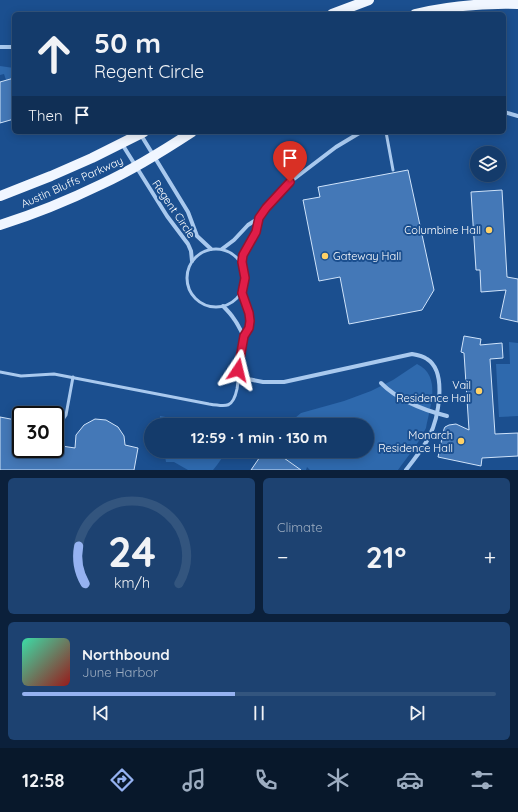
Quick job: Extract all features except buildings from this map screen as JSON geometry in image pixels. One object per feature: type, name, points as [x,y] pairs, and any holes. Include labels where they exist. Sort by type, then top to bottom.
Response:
[{"type":"main road","points":[[337,12],[369,0]]},
{"type":"main road","points":[[425,12],[454,6],[492,3],[518,4]]},
{"type":"main road","name":"Austin Bluffs Parkway","points":[[0,196],[92,158],[140,134]]},
{"type":"main road","name":"Austin Bluffs Parkway","points":[[0,225],[47,208],[103,184],[136,167],[189,134]]},
{"type":"street","points":[[0,47],[12,46]]},
{"type":"street","points":[[506,113],[518,116]]},
{"type":"street","name":"Regent Circle","points":[[142,134],[153,156],[188,212],[197,236],[211,249]]},
{"type":"street","points":[[222,249],[234,240],[248,225],[259,218],[266,208],[290,182],[336,147],[358,134]]},
{"type":"street","name":"Regent Circle","points":[[122,144],[167,216],[188,244],[191,251],[192,261]]},
{"type":"street","points":[[242,262],[243,255],[256,232],[259,218]]},
{"type":"street","points":[[242,293],[249,313],[250,321],[249,328],[244,336],[238,370],[248,380],[284,382],[412,354],[427,359],[431,363],[436,370],[440,389],[435,423],[429,437],[406,470]]},
{"type":"street","points":[[223,306],[234,317],[244,336]]},
{"type":"street","points":[[381,383],[389,391],[418,407],[447,416]]},
{"type":"lane","points":[[386,134],[393,170]]},
{"type":"lane","points":[[192,261],[205,251],[211,249],[222,249],[233,254],[242,262],[245,278],[242,293],[231,303],[223,306]]},
{"type":"lane","name":"Regent Circle","points":[[192,261],[188,273],[188,280],[189,287],[196,298],[202,303],[216,307],[223,306]]},
{"type":"lane","points":[[0,372],[21,376],[54,374],[224,406],[232,403],[235,398],[239,377],[238,370]]},
{"type":"lane","points":[[64,418],[66,415],[73,377]]},
{"type":"shaded area","points":[[0,66],[12,68],[12,78],[6,80],[4,74],[0,75]]},
{"type":"shaded area","points":[[509,342],[518,343],[518,416],[499,417],[496,364],[510,364]]},
{"type":"shaded area","points":[[417,364],[425,369],[430,376],[432,384],[432,402],[426,428],[417,444],[398,470],[310,470],[307,467],[306,470],[301,470],[283,458],[374,458],[374,418],[295,418],[301,413],[344,401],[371,391],[393,380]]},
{"type":"shaded area","points":[[160,416],[171,418],[160,418]]},
{"type":"shaded area","points":[[165,458],[222,458],[213,470],[188,470],[174,462],[166,462]]},
{"type":"place","name":"Columbine Hall","points":[[489,230]]},
{"type":"place","name":"Gateway Hall","points":[[325,256]]},
{"type":"place","name":"Vail Residence Hall","points":[[479,391]]},
{"type":"place","name":"Monarch Residence Hall","points":[[461,441]]},
{"type":"route","points":[[238,370],[244,336],[249,328],[250,321],[249,313],[242,293],[245,278],[242,262],[243,255],[256,232],[259,218],[276,196],[290,182]]}]
